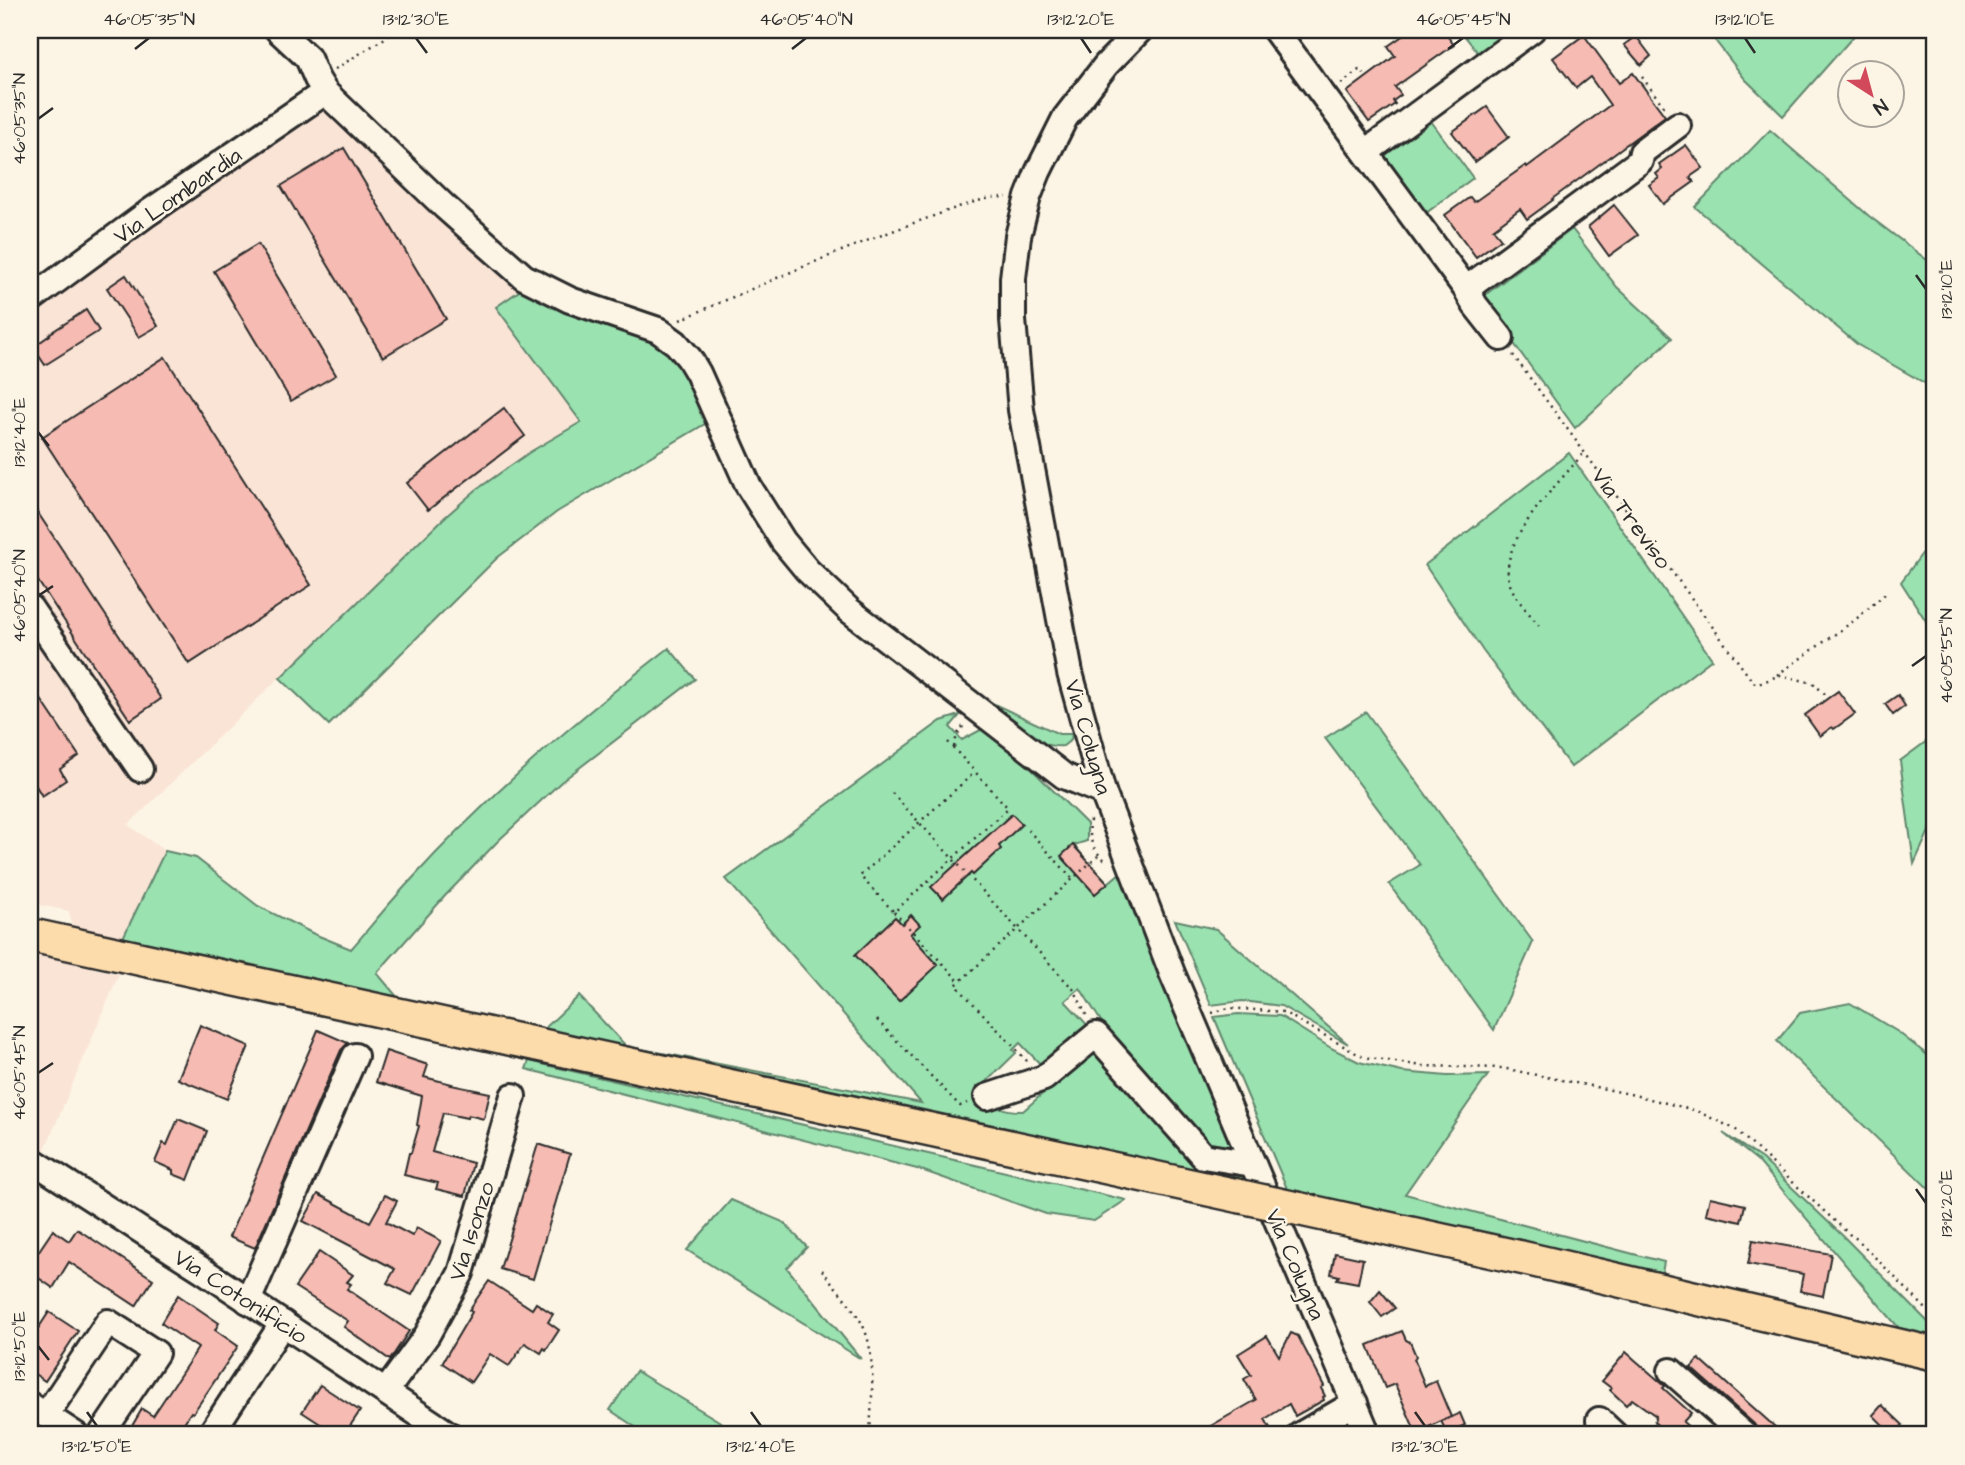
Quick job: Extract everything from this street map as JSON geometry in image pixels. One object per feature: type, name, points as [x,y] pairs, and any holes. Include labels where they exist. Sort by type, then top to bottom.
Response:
[{"type":"main road","points":[[30,934],[1545,1263],[1935,1354]]},
{"type":"street","points":[[278,30],[308,58],[321,86],[444,207],[524,277],[570,300],[658,330],[676,343],[698,373],[749,486],[807,570],[849,610],[1064,776],[1103,792]]},
{"type":"street","name":"Via Colugna","points":[[1140,30],[1106,65],[1065,118],[1028,197],[1018,236],[1013,278],[1013,320],[1020,410],[1070,674],[1103,792],[1192,1021],[1368,1435]]},
{"type":"street","points":[[1275,30],[1501,338]]},
{"type":"street","points":[[1366,152],[1532,30]]},
{"type":"street","name":"Via Lombardia","points":[[30,300],[321,86]]},
{"type":"street","points":[[1466,289],[1640,161],[1642,152],[1678,125]]},
{"type":"street","points":[[30,608],[140,769]]},
{"type":"street","points":[[987,1097],[1044,1078],[1096,1035],[1203,1156],[1253,1164]]},
{"type":"street","points":[[248,1301],[355,1056]]},
{"type":"street","name":"Via Isonzo","points":[[386,1391],[427,1335],[461,1273],[513,1097]]},
{"type":"street","name":"Via Cotonificio","points":[[30,1159],[450,1435]]},
{"type":"street","points":[[76,1435],[38,1410],[108,1322],[156,1353],[101,1435]]},
{"type":"street","points":[[210,1435],[283,1323]]},
{"type":"street","points":[[1671,1371],[1744,1435]]},
{"type":"street","points":[[1300,1435],[1355,1403]]},
{"type":"path","points":[[321,86],[398,30]]},
{"type":"path","points":[[1333,89],[1359,70],[1365,76]]},
{"type":"path","points":[[1642,76],[1678,125]]},
{"type":"path","points":[[658,330],[877,236],[996,196],[1028,197]]},
{"type":"path","name":"Via Treviso","points":[[1501,338],[1753,682],[1758,684],[1780,676],[1813,683],[1825,694]]},
{"type":"path","points":[[1539,626],[1511,590],[1507,567],[1521,529],[1584,452]]},
{"type":"path","points":[[1772,678],[1855,620],[1886,593]]},
{"type":"path","points":[[953,748],[957,735],[975,707]]},
{"type":"path","points":[[894,912],[1008,808],[948,742]]},
{"type":"path","points":[[960,982],[860,876],[975,772]]},
{"type":"path","points":[[892,793],[1075,991],[1096,1035]]},
{"type":"path","points":[[1028,830],[1073,879]]},
{"type":"path","points":[[1014,1048],[956,985],[1100,857],[1090,840]]},
{"type":"path","points":[[1192,1021],[1229,1009],[1283,1012],[1363,1058],[1422,1066],[1502,1068],[1694,1110],[1735,1129],[1857,1239],[1935,1318]]},
{"type":"path","points":[[877,1020],[960,1106],[987,1097]]},
{"type":"path","points":[[822,1270],[862,1323],[868,1340],[872,1366],[870,1435]]},
{"type":"shaded area","points":[[323,106],[525,287],[497,307],[581,422],[507,468],[444,518],[128,825],[165,851],[119,946],[74,936],[69,911],[30,903],[30,318]]},
{"type":"shaded area","points":[[30,953],[119,974],[43,1154],[30,1145]]},
{"type":"green space","points":[[1460,30],[1511,30],[1479,54]]},
{"type":"green space","points":[[1707,30],[1859,30],[1783,116],[1745,79]]},
{"type":"green space","points":[[1428,117],[1473,178],[1422,216],[1377,155]]},
{"type":"green space","points":[[1770,130],[1869,216],[1935,266],[1935,389],[1858,345],[1695,207]]},
{"type":"green space","points":[[1572,229],[1617,287],[1672,338],[1575,428],[1481,298]]},
{"type":"green space","points":[[525,287],[658,340],[680,369],[708,422],[557,512],[497,558],[329,725],[280,678],[476,490],[530,452],[581,422],[496,307]]},
{"type":"green space","points":[[1569,453],[1712,659],[1571,767],[1483,651],[1425,565]]},
{"type":"green space","points":[[1935,536],[1935,635],[1901,582]]},
{"type":"green space","points":[[669,648],[695,679],[561,782],[445,896],[377,973],[398,998],[542,1031],[579,996],[626,1046],[921,1103],[726,879],[941,721],[960,715],[950,727],[962,740],[988,726],[1087,824],[1087,841],[1074,845],[1096,872],[1108,883],[1120,873],[1239,1150],[1213,1147],[1104,1026],[1080,988],[1065,1001],[1092,1030],[1047,1071],[1020,1043],[1013,1050],[1016,1053],[979,1089],[998,1106],[1023,1111],[1092,1050],[1194,1162],[1243,1175],[1253,1194],[119,946],[165,851],[196,858],[258,906],[351,949],[471,817],[568,730]]},
{"type":"green space","points":[[979,697],[1059,734],[1072,734],[1071,740],[1063,746],[1041,742],[1018,729]]},
{"type":"green space","points":[[1366,712],[1533,942],[1494,1030],[1389,884],[1420,865],[1325,738]]},
{"type":"green space","points":[[1935,735],[1935,818],[1914,864],[1900,761]]},
{"type":"green space","points":[[1175,920],[1216,929],[1348,1044],[1281,1006],[1242,1001],[1211,1005]]},
{"type":"green space","points":[[1850,1003],[1898,1032],[1935,1061],[1935,1195],[1777,1041],[1800,1013]]},
{"type":"green space","points":[[1238,1014],[1280,1016],[1359,1062],[1402,1072],[1447,1076],[1488,1075],[1405,1194],[1664,1262],[1661,1278],[1291,1198],[1214,1017]]},
{"type":"green space","points":[[529,1061],[1126,1200],[1094,1221],[1046,1214],[921,1170],[526,1069]]},
{"type":"green space","points":[[1723,1133],[1762,1159],[1930,1324],[1935,1325],[1935,1345],[1909,1340],[1758,1161]]},
{"type":"green space","points":[[731,1200],[783,1222],[807,1247],[787,1268],[861,1359],[687,1250]]},
{"type":"green space","points":[[636,1371],[742,1435],[647,1435],[610,1410]]},
{"type":"building","points":[[1411,30],[1443,30],[1454,45],[1395,87],[1401,95],[1393,101],[1395,104],[1369,122],[1347,92],[1395,56],[1388,46]]},
{"type":"building","points":[[1584,35],[1619,83],[1633,73],[1665,116],[1527,219],[1520,209],[1493,229],[1501,239],[1476,257],[1445,215],[1470,197],[1474,202],[1526,165],[1527,167],[1610,105],[1590,77],[1576,88],[1553,58]]},
{"type":"building","points":[[1636,36],[1651,56],[1641,65],[1624,45]]},
{"type":"building","points":[[1487,107],[1509,137],[1475,162],[1452,132]]},
{"type":"building","points":[[1686,145],[1703,168],[1690,177],[1694,182],[1663,204],[1649,185],[1659,178],[1656,174],[1662,169],[1659,164]]},
{"type":"building","points":[[344,148],[446,319],[383,357],[281,186]]},
{"type":"building","points":[[1614,205],[1638,235],[1609,256],[1588,227]]},
{"type":"building","points":[[258,244],[336,375],[291,401],[214,271]]},
{"type":"building","points":[[126,275],[158,326],[139,337],[107,288]]},
{"type":"building","points":[[86,310],[99,331],[45,365],[33,347]]},
{"type":"building","points":[[165,357],[311,585],[189,664],[42,437]]},
{"type":"building","points":[[504,408],[525,436],[428,510],[407,483]]},
{"type":"building","points":[[30,501],[161,699],[130,720],[30,569]]},
{"type":"building","points":[[30,683],[79,756],[60,769],[66,780],[42,796],[30,776]]},
{"type":"building","points":[[1838,691],[1855,714],[1820,736],[1805,715]]},
{"type":"building","points":[[1898,695],[1905,706],[1893,715],[1885,704]]},
{"type":"building","points":[[1012,814],[1022,824],[999,846],[1001,849],[943,899],[931,887]]},
{"type":"building","points":[[1073,845],[1108,883],[1095,894],[1061,856]]},
{"type":"building","points":[[911,915],[920,925],[910,934],[938,965],[899,1001],[855,955],[895,917],[902,924]]},
{"type":"building","points":[[200,1025],[249,1046],[227,1099],[178,1079]]},
{"type":"building","points":[[318,1030],[348,1043],[341,1050],[255,1248],[229,1237]]},
{"type":"building","points":[[386,1051],[428,1065],[424,1077],[490,1093],[484,1119],[443,1113],[432,1152],[473,1163],[465,1196],[436,1189],[438,1183],[404,1175],[419,1126],[422,1096],[376,1082]]},
{"type":"building","points":[[178,1119],[207,1131],[188,1180],[155,1162],[163,1143],[167,1145]]},
{"type":"building","points":[[538,1144],[570,1154],[533,1279],[500,1269]]},
{"type":"building","points":[[318,1194],[370,1222],[385,1195],[397,1201],[386,1222],[412,1236],[417,1228],[441,1241],[412,1295],[387,1283],[395,1269],[303,1221]]},
{"type":"building","points":[[1710,1197],[1745,1205],[1741,1222],[1706,1214]]},
{"type":"building","points":[[77,1229],[153,1279],[136,1306],[69,1262],[53,1288],[30,1272],[30,1264],[53,1230],[69,1241]]},
{"type":"building","points":[[1753,1240],[1831,1254],[1823,1296],[1800,1291],[1803,1274],[1748,1264]]},
{"type":"building","points":[[319,1252],[353,1275],[347,1282],[351,1284],[347,1289],[409,1331],[390,1360],[344,1327],[348,1321],[295,1287]]},
{"type":"building","points":[[1335,1253],[1363,1259],[1358,1283],[1337,1279],[1339,1276],[1331,1274]]},
{"type":"building","points":[[489,1281],[532,1309],[536,1303],[553,1314],[548,1322],[559,1330],[541,1353],[525,1343],[509,1366],[490,1354],[471,1382],[442,1363],[472,1312],[469,1310]]},
{"type":"building","points":[[1380,1290],[1395,1308],[1382,1317],[1370,1302]]},
{"type":"building","points":[[178,1295],[219,1323],[215,1330],[238,1346],[176,1435],[146,1435],[132,1426],[142,1409],[153,1416],[198,1348],[161,1323]]},
{"type":"building","points":[[49,1312],[78,1331],[45,1381],[30,1371],[30,1341]]},
{"type":"building","points":[[1402,1331],[1416,1356],[1414,1359],[1425,1386],[1436,1381],[1451,1417],[1460,1413],[1465,1425],[1447,1433],[1441,1421],[1416,1433],[1395,1384],[1385,1388],[1368,1345]]},
{"type":"building","points":[[1291,1333],[1298,1336],[1324,1386],[1321,1388],[1324,1400],[1295,1416],[1289,1404],[1265,1419],[1270,1428],[1258,1435],[1195,1435],[1256,1400],[1244,1379],[1251,1375],[1238,1354],[1267,1336],[1279,1356]]},
{"type":"building","points":[[1626,1352],[1691,1413],[1683,1422],[1698,1435],[1669,1435],[1654,1422],[1656,1416],[1632,1399],[1626,1405],[1602,1381]]},
{"type":"building","points":[[1699,1359],[1784,1435],[1759,1435],[1754,1424],[1691,1368]]},
{"type":"building","points":[[320,1385],[360,1411],[344,1435],[320,1435],[325,1427],[302,1412]]},
{"type":"building","points":[[1882,1405],[1903,1425],[1893,1435],[1874,1435],[1883,1425],[1873,1415]]}]
